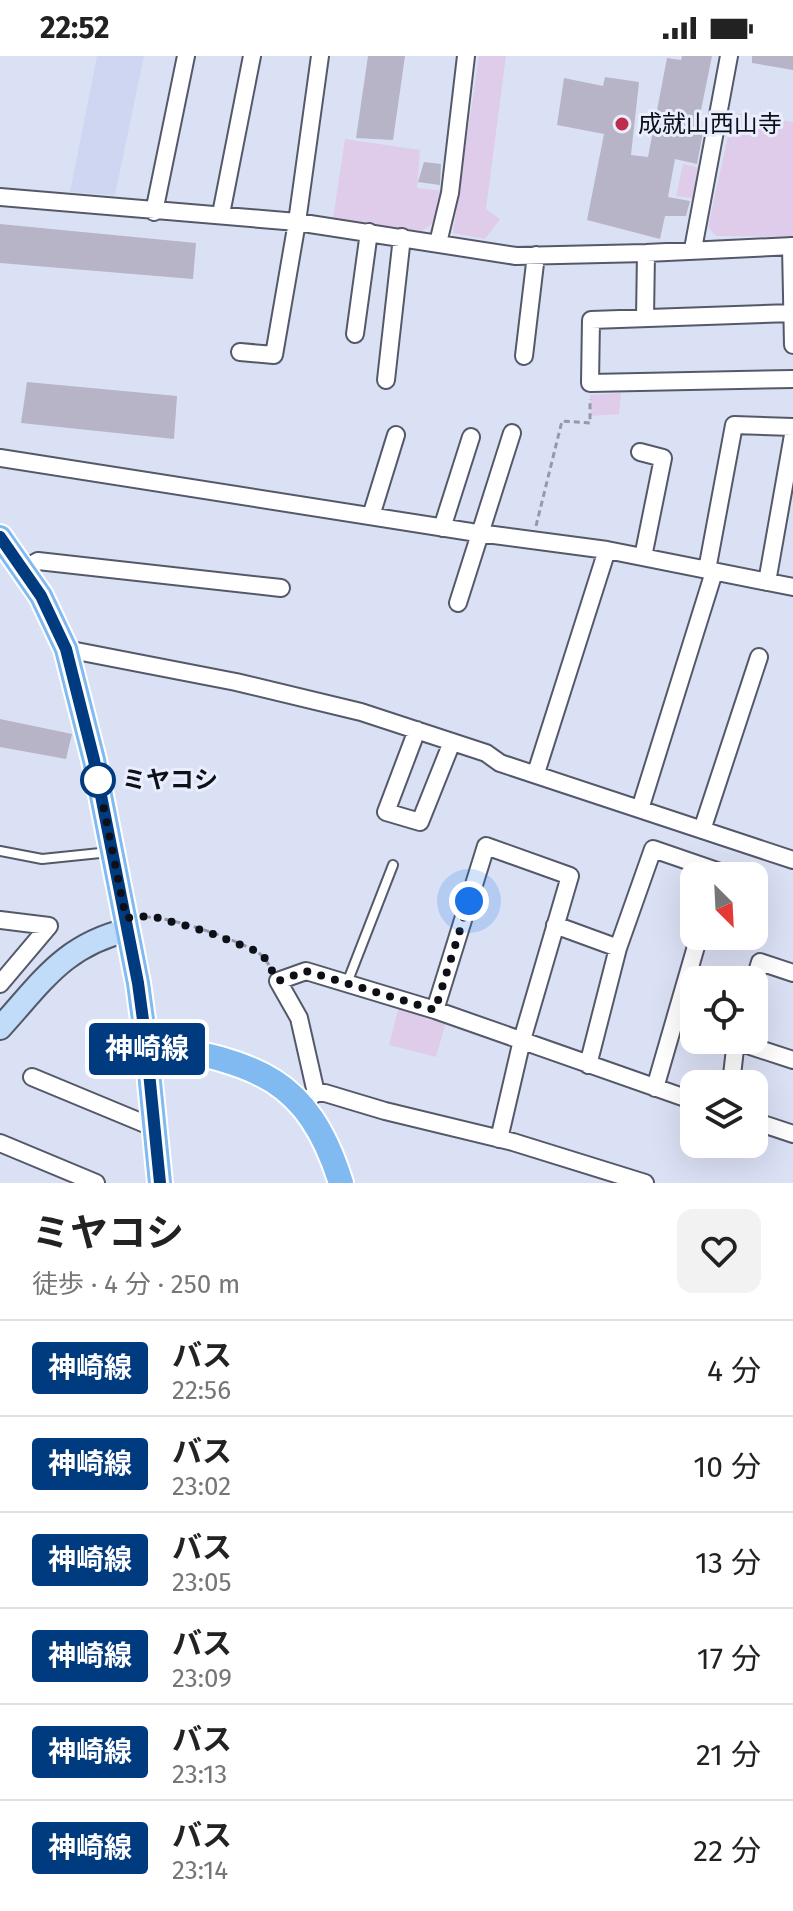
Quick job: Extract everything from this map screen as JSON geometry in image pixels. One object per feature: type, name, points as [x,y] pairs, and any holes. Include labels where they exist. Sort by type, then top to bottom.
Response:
[{"type":"main road","points":[[0,537],[41,596],[66,649],[127,924],[146,1042],[160,1183]]},
{"type":"main road","points":[[146,1042],[244,1065],[308,1098],[341,1183]]},
{"type":"street","points":[[154,212],[186,56]]},
{"type":"street","points":[[221,214],[252,56]]},
{"type":"street","points":[[240,352],[274,355],[297,222],[320,56]]},
{"type":"street","points":[[438,243],[450,193],[466,56]]},
{"type":"street","points":[[693,249],[729,56]]},
{"type":"street","points":[[0,197],[297,222],[516,256],[792,246],[793,345]]},
{"type":"street","points":[[355,334],[369,232]]},
{"type":"street","points":[[386,380],[402,237]]},
{"type":"street","points":[[645,318],[646,253]]},
{"type":"street","points":[[524,356],[536,255]]},
{"type":"street","points":[[792,313],[591,320],[590,383],[793,379]]},
{"type":"street","points":[[640,809],[710,571],[734,425],[793,427]]},
{"type":"street","points":[[458,603],[512,433]]},
{"type":"street","points":[[371,516],[396,435]]},
{"type":"street","points":[[767,582],[793,435]]},
{"type":"street","points":[[442,528],[471,437]]},
{"type":"street","points":[[640,452],[663,458],[643,557]]},
{"type":"street","points":[[0,458],[442,528],[607,550],[793,587]]},
{"type":"street","points":[[536,773],[607,550]]},
{"type":"street","points":[[24,569],[38,561],[281,588]]},
{"type":"street","points":[[66,649],[250,685],[361,712],[486,753],[500,763],[793,860]]},
{"type":"street","points":[[702,830],[759,657]]},
{"type":"street","points":[[417,730],[386,812],[420,822],[452,742]]},
{"type":"street","points":[[435,1010],[486,846],[570,876],[522,1040],[499,1139]]},
{"type":"street","points":[[588,1065],[618,948],[653,849],[691,862]]},
{"type":"street","points":[[0,920],[49,926],[0,984]]},
{"type":"street","points":[[0,1028],[56,966],[75,951],[127,924]]},
{"type":"street","points":[[555,925],[618,948]]},
{"type":"street","points":[[655,1088],[695,950]]},
{"type":"street","points":[[759,966],[760,962],[793,973]]},
{"type":"street","points":[[645,1183],[499,1139],[325,1093],[308,1098],[299,1018],[278,981],[306,971],[435,1010],[680,1096]]},
{"type":"street","points":[[768,1051],[793,1060]]},
{"type":"street","points":[[32,1077],[155,1128]]},
{"type":"street","points":[[768,1126],[793,1134]]},
{"type":"street","points":[[0,1143],[96,1183]]},
{"type":"lane","points":[[0,851],[42,859],[113,851]]},
{"type":"lane","points":[[347,983],[393,865]]},
{"type":"path","points":[[533,540],[562,421],[590,423],[590,383]]},
{"type":"path","points":[[127,924],[151,916],[205,931],[256,951],[264,957],[278,981]]},
{"type":"shaded area","points":[[97,56],[144,56],[115,195],[70,192]]},
{"type":"shaded area","points":[[479,56],[506,56],[486,209],[500,219],[485,239],[453,233]]},
{"type":"shaded area","points":[[733,113],[793,122],[793,237],[716,236],[708,227]]},
{"type":"shaded area","points":[[345,139],[420,150],[417,188],[443,191],[432,224],[422,231],[333,219]]},
{"type":"shaded area","points":[[683,164],[700,168],[693,198],[676,196]]},
{"type":"shaded area","points":[[621,393],[619,414],[591,416],[590,395]]},
{"type":"shaded area","points":[[399,1006],[446,1022],[436,1057],[389,1045]]},
{"type":"building","points":[[368,56],[405,56],[393,140],[356,138]]},
{"type":"building","points":[[682,56],[712,56],[699,120],[705,122],[697,164],[675,159],[668,197],[690,201],[686,216],[665,216],[660,239],[587,220],[604,134],[557,125],[564,78],[603,86],[605,77],[639,82],[631,155],[648,157],[667,58],[681,60]]},
{"type":"building","points":[[752,56],[793,56],[793,70],[752,63]]},
{"type":"building","points":[[424,162],[441,164],[440,185],[418,182]]},
{"type":"building","points":[[0,224],[196,243],[193,279],[0,263]]},
{"type":"building","points":[[27,382],[177,396],[174,439],[21,423]]},
{"type":"building","points":[[0,719],[72,734],[66,759],[0,747]]},
{"type":"bus line","name":"神崎線","points":[[0,537],[41,596],[66,649],[94,760],[138,983],[160,1183]]},
{"type":"place","name":"成就山西山寺","points":[[622,124]]},
{"type":"place","name":"ミヤコシ","points":[[98,780]]},
{"type":"route","points":[[98,780],[126,918],[151,916],[205,931],[256,951],[264,957],[278,981],[306,971],[435,1010],[469,901]]}]
